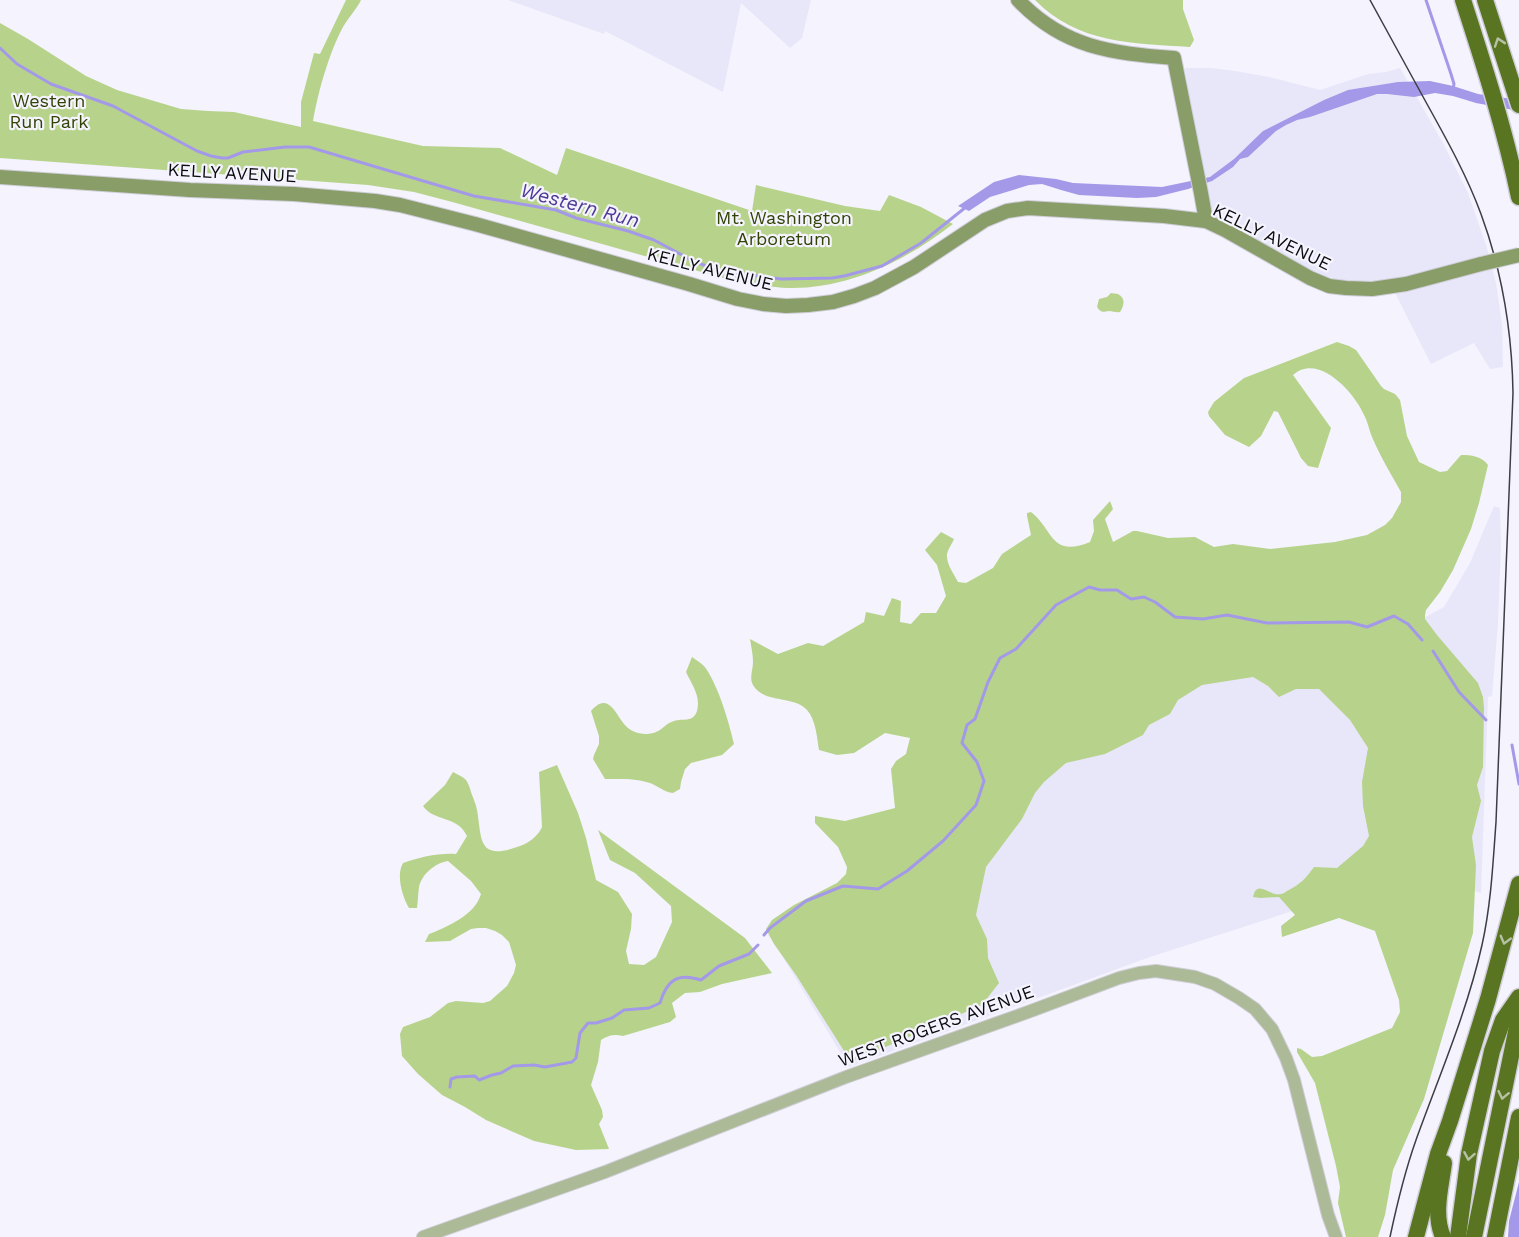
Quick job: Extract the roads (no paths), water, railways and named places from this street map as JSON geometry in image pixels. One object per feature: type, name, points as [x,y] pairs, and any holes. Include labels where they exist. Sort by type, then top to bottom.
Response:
[{"type":"highway","points":[[1462,0],[1502,122],[1519,198]]},
{"type":"highway","points":[[1485,0],[1519,105]]},
{"type":"highway","points":[[1416,1237],[1432,1206],[1450,1121],[1488,999],[1519,884]]},
{"type":"highway","points":[[1458,1237],[1469,1154],[1492,1051],[1503,1020],[1519,997]]},
{"type":"highway","points":[[1474,1237],[1519,1017]]},
{"type":"highway","points":[[1495,1237],[1519,1118]]},
{"type":"highway","points":[[1505,1184],[1519,1149]]},
{"type":"highway","points":[[1432,1206],[1443,1237]]},
{"type":"main road","points":[[1018,0],[1031,14],[1056,32],[1078,42],[1118,53],[1174,58],[1206,221]]},
{"type":"main road","name":"KELLY AVENUE","points":[[0,177],[190,190],[294,194],[400,205],[476,224],[738,299],[786,306],[833,302],[875,288],[914,267],[985,220],[1017,209],[1206,221],[1320,283],[1362,290],[1426,280],[1519,255]]},
{"type":"street","name":"WEST ROGERS AVENUE","points":[[423,1237],[605,1172],[846,1077],[1119,978],[1156,971],[1195,977],[1215,984],[1255,1010],[1272,1029],[1294,1080],[1328,1215],[1336,1237]]},
{"type":"street","name":"WEST ROGERS AVENUE","points":[[1326,1237],[1328,1215]]},
{"type":"waterway","points":[[1426,0],[1451,74],[1453,89]]},
{"type":"waterway","name":"Western Run","points":[[0,48],[17,64],[51,84],[113,106],[197,151],[211,156],[228,158],[243,152],[285,147],[309,147],[474,196],[556,210],[576,218],[628,231],[654,240],[695,262],[727,272],[781,279],[832,278],[882,266],[921,243],[966,207]]},
{"type":"waterway","points":[[764,935],[806,901],[843,886],[878,889],[907,871],[943,841],[976,805],[984,781],[977,762],[962,743],[967,725],[975,719],[988,682],[1000,658],[1016,649],[1056,605],[1089,587],[1100,590],[1117,590],[1131,599],[1144,597],[1175,617],[1203,619],[1227,615],[1267,623],[1349,622],[1367,627],[1394,616],[1408,624],[1422,640]]},
{"type":"waterway","points":[[1433,651],[1459,692],[1486,720]]},
{"type":"waterway","points":[[1512,745],[1519,784]]},
{"type":"waterway","points":[[450,1087],[451,1079],[457,1077],[475,1076],[479,1080],[501,1073],[513,1066],[545,1067],[572,1062],[576,1058],[580,1033],[588,1023],[612,1018],[624,1010],[649,1008],[660,1003],[666,988],[674,980],[686,977],[701,980],[719,966],[749,954],[758,945]]},
{"type":"tram line","points":[[1370,0],[1449,145],[1481,214],[1495,257],[1505,302],[1511,347],[1513,393],[1496,822],[1488,915],[1469,995],[1412,1152],[1390,1237]]},
{"type":"park label","name":"Western Run Park","points":[[49,111]]},
{"type":"park label","name":"Mt. Washington Arboretum","points":[[784,228]]}]
